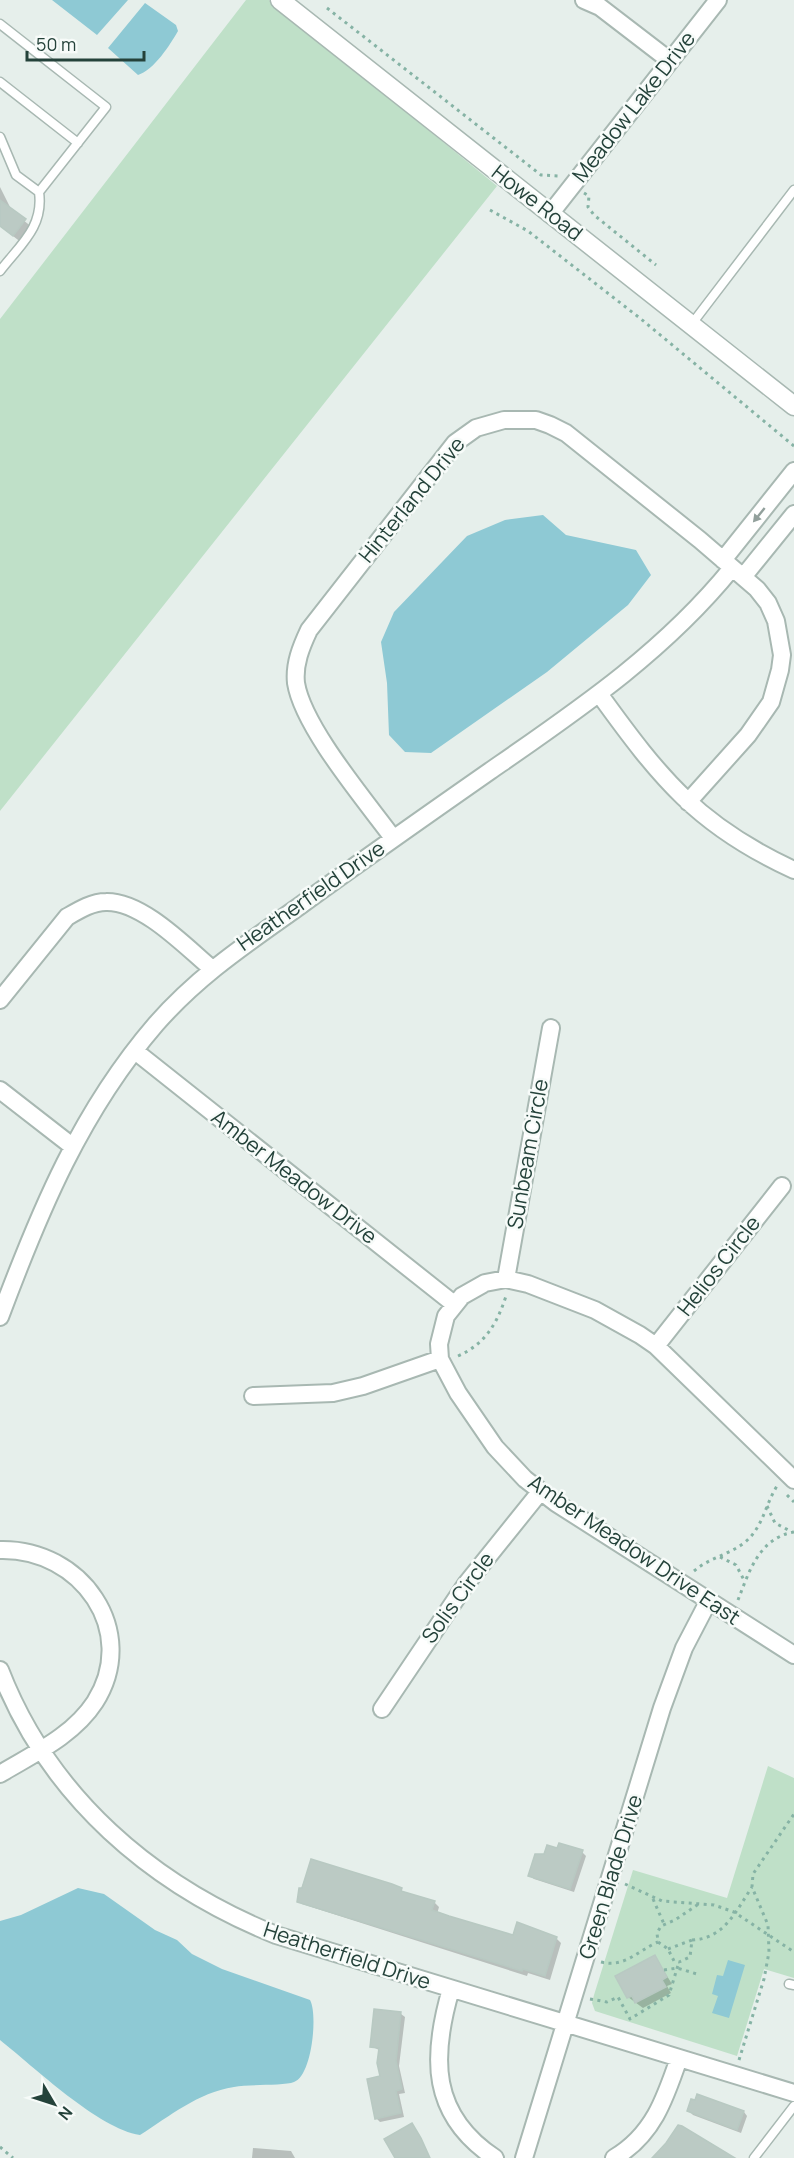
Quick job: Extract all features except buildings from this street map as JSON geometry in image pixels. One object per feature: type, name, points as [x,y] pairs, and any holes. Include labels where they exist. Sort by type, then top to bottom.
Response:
[{"type":"street","name":"Howe Road","points":[[280,0],[794,406]]},
{"type":"street","points":[[584,0],[600,7],[669,60]]},
{"type":"street","name":"Meadow Lake Drive","points":[[550,214],[718,0]]},
{"type":"street","name":"Hinterland Drive","points":[[393,838],[302,707],[296,682],[297,662],[302,645],[319,617],[455,443],[476,428],[504,420],[536,420],[566,433],[733,568],[768,603],[781,638],[780,670],[771,702],[762,718],[688,802]]},
{"type":"street","name":"Heatherfield Drive","points":[[733,568],[794,471]]},
{"type":"street","name":"Heatherfield Drive","points":[[0,1317],[72,1146],[97,1100],[157,1023],[211,968],[393,838],[600,695],[682,624],[733,568],[794,514]]},
{"type":"street","points":[[600,695],[658,772],[688,802],[729,836],[794,870]]},
{"type":"street","points":[[0,1000],[67,917],[81,909],[105,902],[119,903],[145,914],[211,968]]},
{"type":"street","name":"Sunbeam Circle","points":[[506,1279],[551,1028]]},
{"type":"street","name":"Amber Meadow Drive","points":[[135,1051],[454,1304]]},
{"type":"street","points":[[0,1090],[72,1146]]},
{"type":"street","name":"Helios Circle","points":[[656,1346],[782,1186]]},
{"type":"street","points":[[253,1396],[349,1390],[440,1359],[442,1328],[454,1304],[474,1287],[506,1279],[547,1291],[595,1310],[656,1346],[794,1480]]},
{"type":"street","name":"Amber Meadow Drive East","points":[[440,1359],[458,1393],[495,1447],[540,1492],[794,1655]]},
{"type":"street","name":"Solis Circle","points":[[382,1709],[466,1584],[540,1492]]},
{"type":"street","points":[[0,1550],[37,1553],[62,1564],[84,1583],[101,1608],[105,1623],[108,1664],[98,1696],[77,1723],[62,1737],[0,1774]]},
{"type":"street","name":"Green Blade Drive","points":[[524,2158],[665,1699],[684,1648],[709,1600]]},
{"type":"street","name":"Heatherfield Drive","points":[[0,1670],[15,1704],[41,1750],[98,1821],[148,1864],[189,1893],[276,1935],[794,2093]]},
{"type":"street","points":[[452,1989],[438,2044],[441,2086],[459,2124],[475,2143],[495,2158]]},
{"type":"street","points":[[614,2158],[634,2144],[652,2124],[679,2058]]},
{"type":"lane","points":[[0,24],[106,107],[39,192],[41,209],[37,225],[0,271]]},
{"type":"lane","points":[[0,82],[78,143]]},
{"type":"lane","points":[[0,137],[16,175],[39,192]]},
{"type":"lane","points":[[691,325],[794,190]]},
{"type":"lane","points":[[754,2158],[794,2106]]},
{"type":"path","points":[[327,8],[541,176],[562,175],[589,196],[588,207],[594,215],[656,265]]},
{"type":"path","points":[[490,210],[528,231],[632,311],[794,446]]},
{"type":"path","points":[[499,1296],[512,1297]]},
{"type":"path","points":[[458,1356],[469,1351],[488,1334],[495,1325],[506,1296]]},
{"type":"path","points":[[457,1349],[461,1363]]},
{"type":"path","points":[[770,1478],[794,1502]]},
{"type":"path","points":[[694,1571],[745,1542],[763,1519],[777,1486]]},
{"type":"path","points":[[738,1600],[754,1560],[781,1537],[794,1532],[775,1523],[767,1506]]},
{"type":"path","points":[[718,1556],[736,1565],[745,1582]]},
{"type":"path","points":[[684,1565],[703,1577]]},
{"type":"path","points":[[729,1594],[748,1606]]},
{"type":"path","points":[[668,1950],[692,1940],[707,1939],[720,1932],[736,1913],[752,1887],[755,1867],[779,1839],[794,1814]]},
{"type":"path","points":[[625,1884],[652,1898],[670,1903],[714,1905],[736,1913],[794,1952]]},
{"type":"path","points":[[739,2060],[767,1969],[769,1935],[752,1887]]},
{"type":"path","points":[[652,1898],[664,1924]]},
{"type":"path","points":[[658,1942],[658,1929],[700,1903]]},
{"type":"path","points":[[658,1942],[668,1950],[671,1959],[679,1962],[690,1957],[692,1940]]},
{"type":"path","points":[[601,1962],[612,1965],[625,1962],[658,1942]]},
{"type":"path","points":[[589,1999],[607,2002],[618,1997],[630,2019],[666,1999],[672,1992],[679,1962]]},
{"type":"path","points":[[664,1970],[678,1968],[697,1974]]},
{"type":"path","points":[[0,2147],[13,2158]]},
{"type":"green space","points":[[246,0],[269,0],[497,186],[0,811],[0,319]]},
{"type":"green space","points":[[768,1766],[794,1778],[794,1978],[764,1969],[737,2056],[595,2011],[592,2003],[594,1995],[633,1870],[727,1898]]},
{"type":"water","points":[[52,0],[128,0],[97,35]]},
{"type":"water","points":[[145,3],[176,25],[178,31],[156,63],[138,75],[108,48]]},
{"type":"water","points":[[543,515],[566,535],[636,550],[651,575],[628,605],[547,672],[431,753],[405,752],[389,735],[387,683],[381,642],[394,612],[467,536],[505,520]]},
{"type":"water","points":[[78,1888],[104,1894],[155,1930],[177,1940],[192,1954],[222,1969],[310,2000],[313,2018],[312,2044],[305,2069],[300,2077],[289,2083],[240,2086],[208,2094],[184,2106],[140,2135],[124,2130],[87,2109],[0,2040],[0,1921],[21,1915]]},
{"type":"water","points":[[728,1960],[745,1965],[729,2018],[712,2013],[718,1996],[712,1994],[717,1975],[723,1976]]}]
